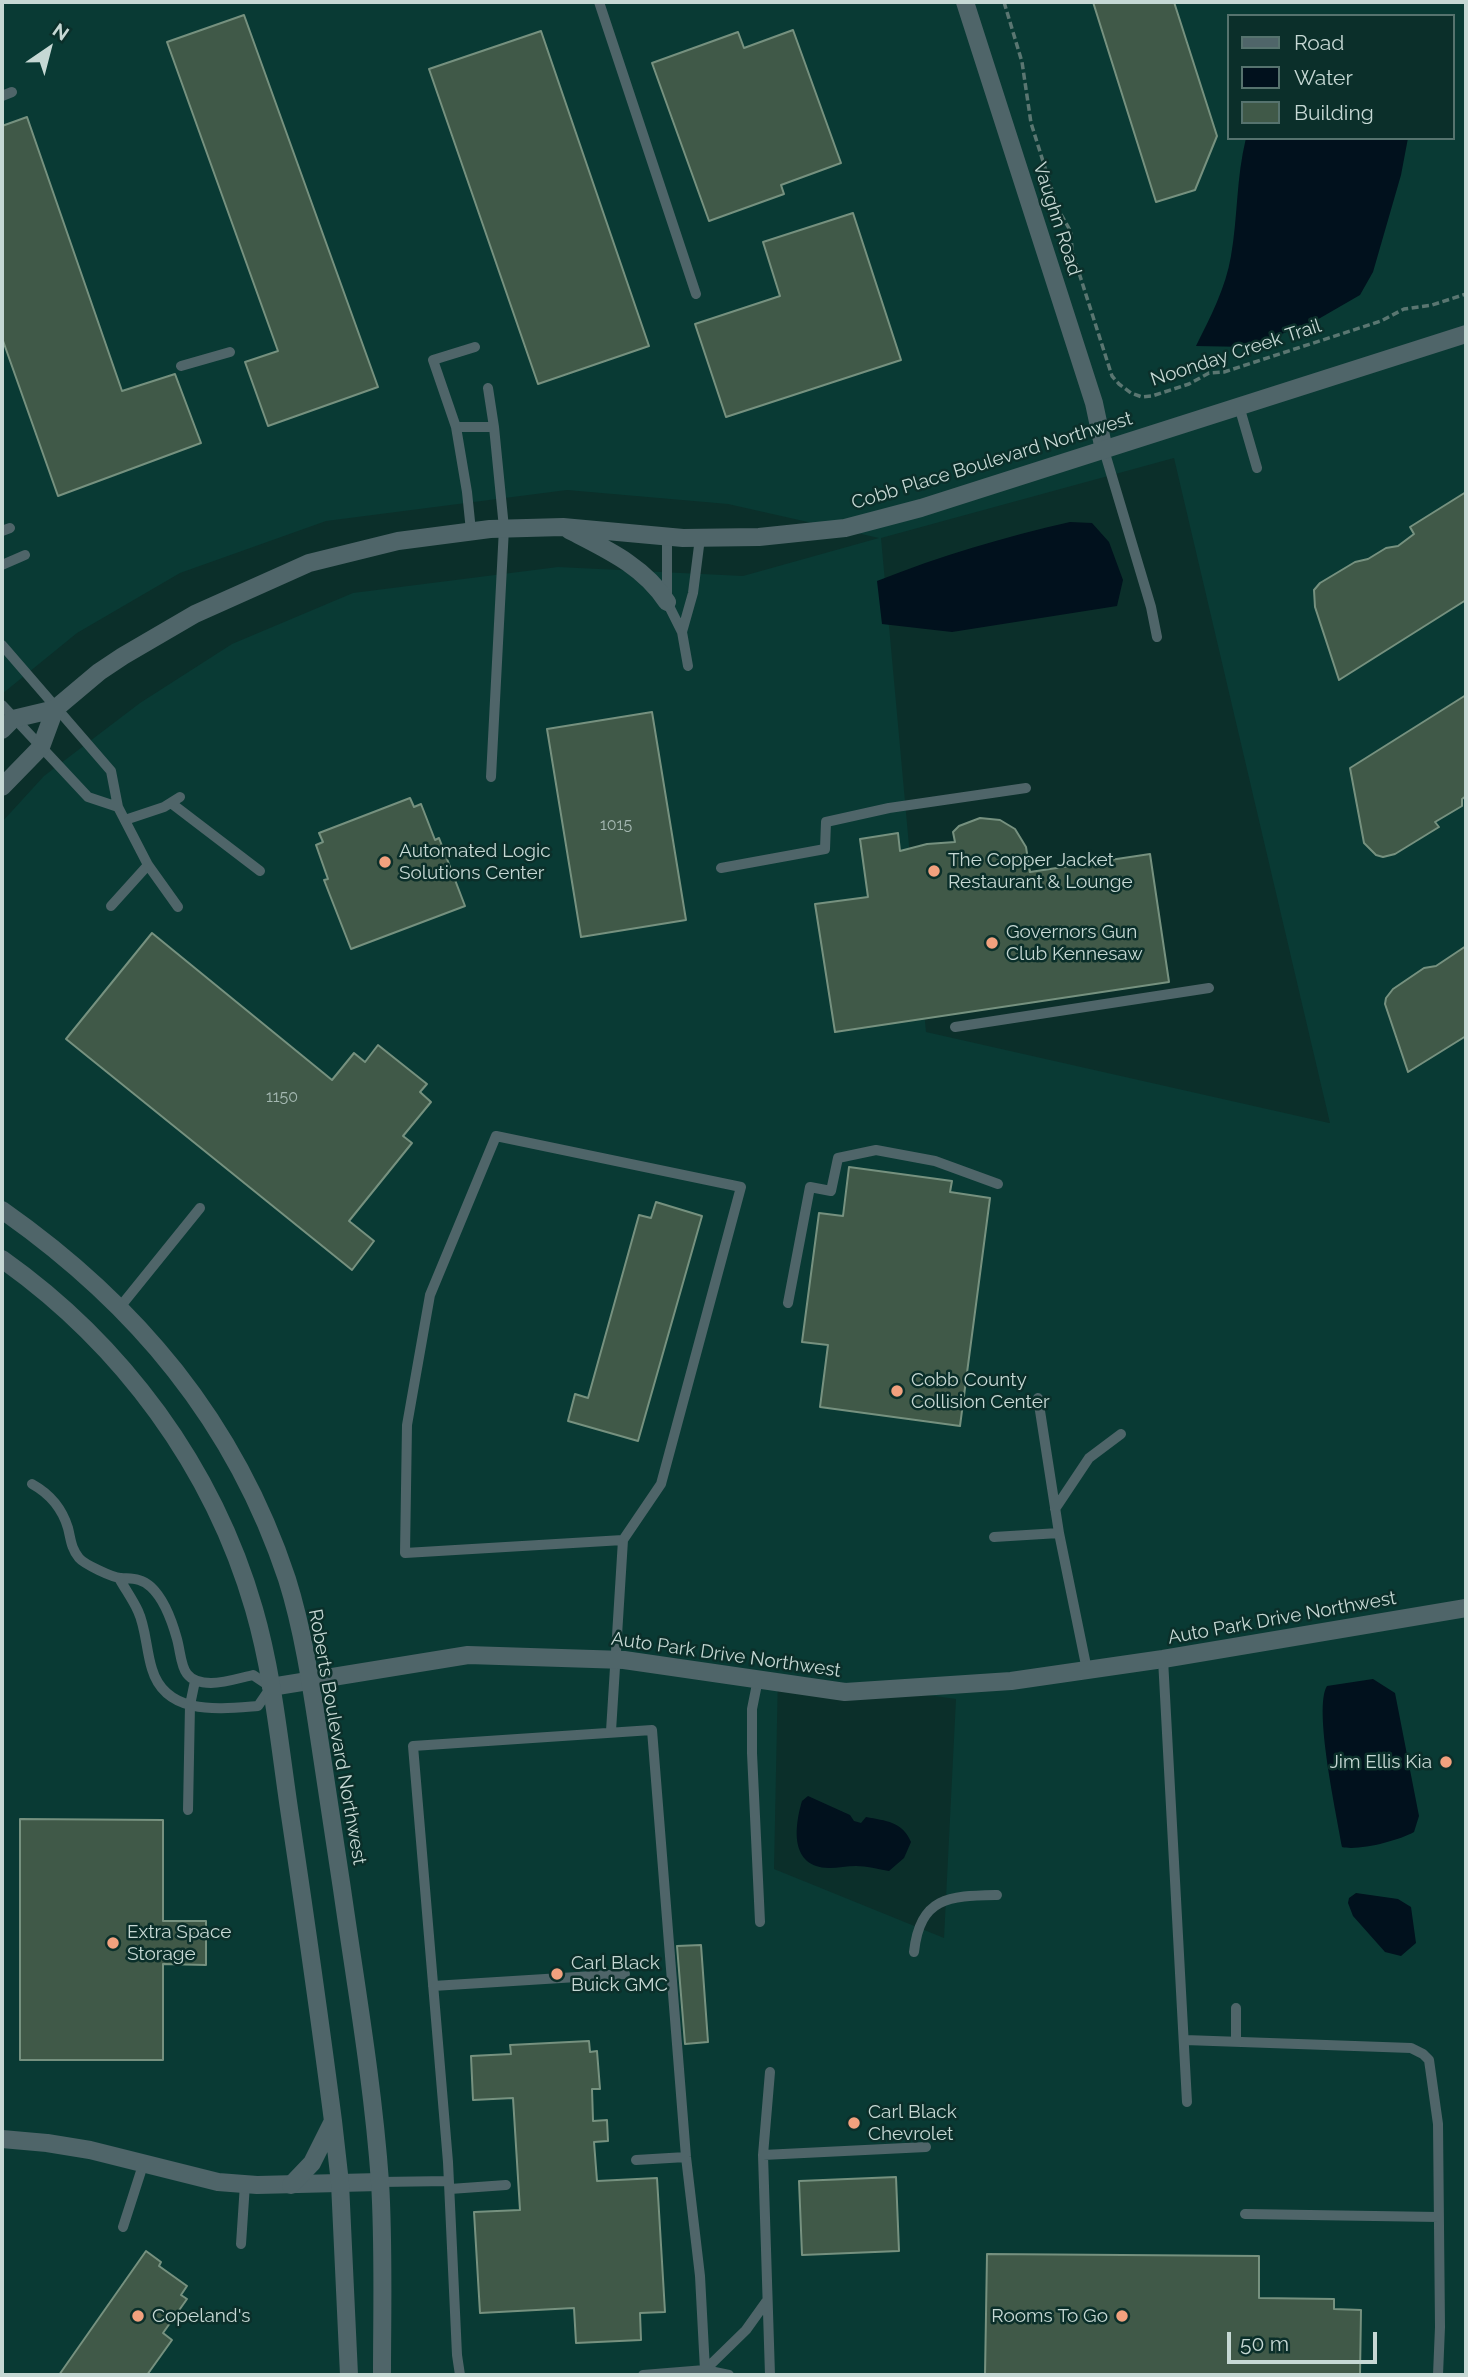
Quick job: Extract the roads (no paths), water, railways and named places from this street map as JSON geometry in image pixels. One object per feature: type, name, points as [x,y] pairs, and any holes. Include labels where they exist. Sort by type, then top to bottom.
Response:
[{"type":"street","name":"Vaughn Road","points":[[965,2],[1094,403],[1104,450]]},
{"type":"street","name":"Cobb Place Boulevard Northwest","points":[[2,787],[40,747],[55,709],[99,672],[146,641],[195,614],[309,563],[398,541],[504,528],[563,527],[700,538],[759,537],[845,527],[921,508],[1466,334]]},
{"type":"street","points":[[563,527],[636,568],[649,578],[667,602]]},
{"type":"street","name":"Cobb Place Boulevard Northwest","points":[[5,718],[55,709]]},
{"type":"street","name":"Roberts Boulevard Northwest","points":[[2,1210],[86,1275],[152,1340],[177,1371],[236,1463],[263,1516],[287,1581],[311,1681],[366,2051],[383,2234],[382,2375]]},
{"type":"street","points":[[2,1259],[44,1291],[89,1332],[152,1404],[210,1497],[238,1561],[254,1608],[271,1687],[333,2121],[340,2183],[349,2375]]},
{"type":"street","name":"Auto Park Drive Northwest","points":[[271,1687],[467,1655],[615,1660],[845,1692],[1011,1681],[1163,1659],[1466,1608]]},
{"type":"street","points":[[291,2185],[312,2162],[333,2121]]},
{"type":"street","points":[[2,2139],[90,2150],[218,2182],[291,2185],[380,2182]]},
{"type":"lane","points":[[599,2],[696,294]]},
{"type":"lane","points":[[471,531],[456,427],[433,360],[475,347]]},
{"type":"lane","points":[[181,366],[230,352]]},
{"type":"lane","points":[[488,388],[495,427],[504,528],[491,777]]},
{"type":"lane","points":[[1239,406],[1257,468]]},
{"type":"lane","points":[[456,427],[495,427]]},
{"type":"lane","points":[[1104,450],[1151,607],[1157,637]]},
{"type":"lane","points":[[667,536],[667,602],[682,632],[688,666]]},
{"type":"lane","points":[[682,632],[693,593],[700,538]]},
{"type":"lane","points":[[2,565],[25,555]]},
{"type":"lane","points":[[2,645],[111,771],[118,807],[148,865],[178,907]]},
{"type":"lane","points":[[5,718],[40,747],[89,797],[118,807]]},
{"type":"lane","points":[[721,867],[825,849],[825,822],[889,808],[1026,788]]},
{"type":"lane","points":[[125,820],[176,800],[260,871]]},
{"type":"lane","points":[[111,906],[148,865]]},
{"type":"lane","points":[[955,1027],[1209,988]]},
{"type":"lane","points":[[611,1731],[623,1540],[660,1483],[741,1187],[496,1136],[430,1295],[407,1425],[405,1553],[623,1540]]},
{"type":"lane","points":[[788,1303],[810,1187],[831,1191],[838,1158],[876,1150],[935,1161],[998,1184]]},
{"type":"lane","points":[[120,1307],[200,1208]]},
{"type":"lane","points":[[1038,1398],[1059,1533],[1087,1670]]},
{"type":"lane","points":[[1055,1509],[1089,1458],[1121,1434]]},
{"type":"lane","points":[[32,1484],[47,1492],[60,1508],[71,1547],[81,1561],[119,1578],[136,1578],[149,1585],[159,1596],[177,1640],[184,1671],[195,1681],[212,1684],[253,1675],[271,1687],[258,1706],[212,1710],[190,1705],[165,1692],[152,1672],[139,1613],[119,1578]]},
{"type":"lane","points":[[995,1536],[1059,1533]]},
{"type":"lane","points":[[1163,1659],[1187,2102]]},
{"type":"lane","points":[[758,1679],[752,1709],[752,1753],[760,1922]]},
{"type":"lane","points":[[188,1810],[190,1705],[195,1681]]},
{"type":"lane","points":[[460,2375],[449,2185],[413,1746],[652,1730],[686,2157],[700,2276],[705,2370]]},
{"type":"lane","points":[[914,1952],[920,1922],[936,1904],[957,1896],[997,1895]]},
{"type":"lane","points":[[433,1986],[625,1974]]},
{"type":"lane","points":[[1236,2008],[1236,2042]]},
{"type":"lane","points":[[1185,2040],[1411,2048],[1429,2060],[1438,2124],[1438,2375]]},
{"type":"lane","points":[[770,2073],[763,2155],[770,2375]]},
{"type":"lane","points":[[763,2155],[926,2147]]},
{"type":"lane","points":[[636,2161],[686,2157]]},
{"type":"lane","points":[[123,2227],[143,2165]]},
{"type":"lane","points":[[380,2182],[506,2185]]},
{"type":"lane","points":[[241,2244],[245,2184]]},
{"type":"lane","points":[[1245,2214],[1439,2217]]},
{"type":"lane","points":[[705,2370],[746,2330],[766,2301]]},
{"type":"lane","points":[[643,2375],[705,2370],[729,2375]]},
{"type":"water","points":[[1246,140],[1408,140],[1401,175],[1373,272],[1360,295],[1315,321],[1248,347],[1196,346],[1217,302],[1229,268]]},
{"type":"water","points":[[1070,522],[1092,523],[1109,542],[1123,580],[1117,606],[952,632],[882,624],[877,581],[972,548]]},
{"type":"water","points":[[1373,1679],[1395,1693],[1419,1816],[1414,1832],[1407,1835],[1368,1846],[1342,1847],[1324,1738],[1323,1698],[1327,1686]]},
{"type":"water","points":[[808,1796],[850,1815],[854,1821],[861,1823],[866,1817],[898,1826],[911,1842],[904,1858],[889,1871],[860,1866],[829,1868],[807,1861],[798,1844],[797,1823],[802,1801]]},
{"type":"water","points":[[1356,1893],[1398,1899],[1411,1907],[1416,1943],[1401,1956],[1385,1952],[1353,1916],[1348,1903],[1349,1898]]},
{"type":"place","name":"Automated Logic Solutions Center","points":[[385,862]]},
{"type":"place","name":"The Copper Jacket Restaurant & Lounge","points":[[934,871]]},
{"type":"place","name":"Governors Gun Club Kennesaw","points":[[992,943]]},
{"type":"place","name":"Cobb County Collision Center","points":[[897,1391]]},
{"type":"place","name":"Jim Ellis Kia","points":[[1446,1762]]},
{"type":"place","name":"Extra Space Storage","points":[[113,1943]]},
{"type":"place","name":"Carl Black Buick GMC","points":[[557,1974]]},
{"type":"place","name":"Carl Black Chevrolet","points":[[854,2123]]},
{"type":"place","name":"Copeland's","points":[[138,2316]]},
{"type":"place","name":"Rooms To Go","points":[[1122,2316]]}]
